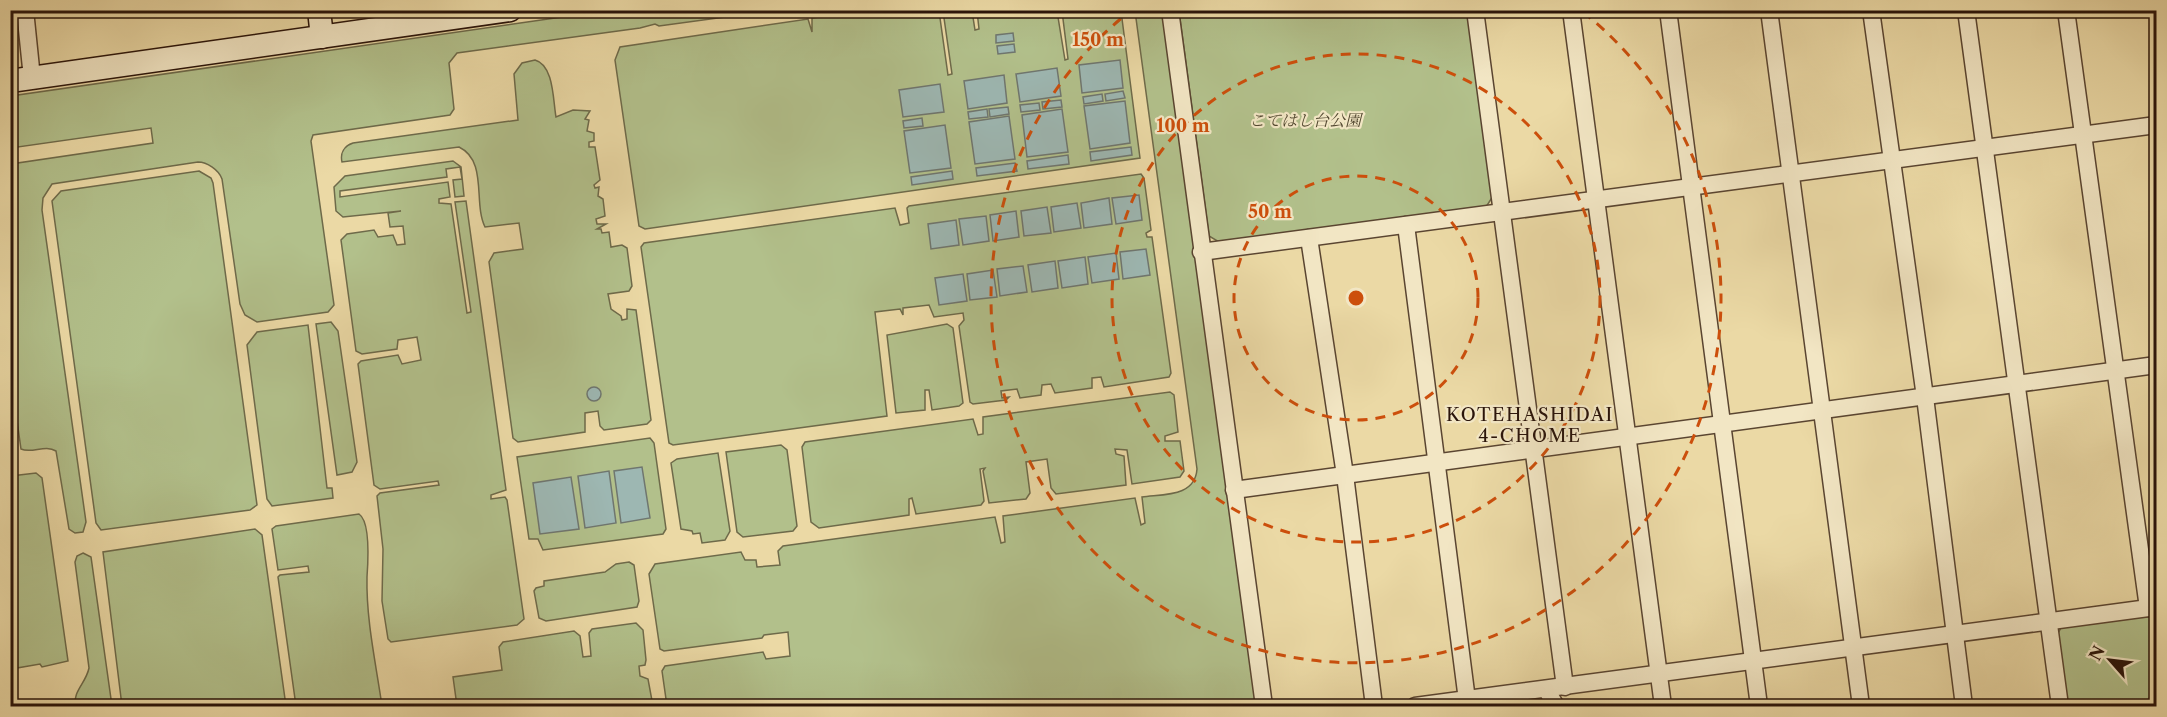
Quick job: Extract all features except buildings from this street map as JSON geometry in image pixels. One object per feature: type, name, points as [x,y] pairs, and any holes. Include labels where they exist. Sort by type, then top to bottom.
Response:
[{"type":"street","points":[[25,10],[21,79],[510,10]]},
{"type":"street","points":[[319,10],[322,38]]},
{"type":"street","points":[[1170,10],[1264,706]]},
{"type":"street","points":[[1476,10],[1532,450],[1565,687]]},
{"type":"street","points":[[1571,10],[1663,706]]},
{"type":"street","points":[[1668,10],[1693,185],[1760,706]]},
{"type":"street","points":[[1769,10],[1861,706]]},
{"type":"street","points":[[1871,10],[1890,160],[1925,397],[1964,706]]},
{"type":"street","points":[[1966,10],[2060,706]]},
{"type":"street","points":[[1415,706],[1467,700],[1551,701],[1565,687],[2152,608],[2114,370],[2066,10]]},
{"type":"street","points":[[1201,252],[2157,125]]},
{"type":"street","points":[[1406,225],[1467,700]]},
{"type":"street","points":[[1309,238],[1345,475],[1374,706]]},
{"type":"street","points":[[1234,490],[2157,365]]},
{"type":"green space","points":[[866,10],[939,11],[948,75],[952,74],[943,11],[972,11],[975,30],[979,29],[977,11],[1057,11],[1065,60],[1068,59],[1062,11],[1121,11],[1140,158],[645,229],[639,226],[615,60],[620,47],[808,19],[812,32],[812,18]]},
{"type":"green space","points":[[604,11],[770,11],[659,26],[655,24],[457,53],[449,63],[454,109],[450,115],[313,135],[311,141],[334,305],[328,312],[257,322],[245,315],[240,304],[222,179],[209,165],[198,162],[52,184],[43,198],[42,210],[86,522],[83,532],[75,533],[69,529],[56,451],[47,448],[21,449],[10,371],[11,164],[153,143],[151,128],[11,148],[11,96]]},
{"type":"green space","points":[[1135,11],[1162,11],[1257,706],[667,706],[662,671],[665,666],[763,652],[766,659],[790,656],[788,632],[764,635],[762,638],[664,651],[660,649],[649,574],[655,564],[741,552],[745,560],[756,560],[757,567],[780,565],[778,551],[783,546],[995,517],[1001,543],[1005,542],[1003,516],[1135,498],[1141,525],[1145,523],[1142,497],[1169,494],[1191,485],[1197,469]]},
{"type":"green space","name":"こてはし台公園","points":[[1179,11],[1468,11],[1493,196],[1486,207],[1219,242],[1209,236]]},
{"type":"green space","points":[[535,60],[541,63],[549,76],[556,117],[573,110],[590,111],[585,119],[589,120],[587,131],[594,133],[594,141],[589,142],[589,147],[595,147],[600,180],[594,185],[595,188],[599,187],[598,196],[603,199],[605,216],[596,219],[597,224],[606,224],[597,229],[601,229],[602,233],[609,232],[611,247],[622,245],[627,248],[632,286],[629,291],[608,294],[611,309],[621,316],[622,320],[627,319],[627,309],[636,310],[651,420],[647,424],[604,430],[600,426],[598,411],[585,413],[585,432],[518,442],[513,438],[489,262],[494,253],[523,249],[519,223],[485,227],[474,162],[468,153],[459,147],[342,162],[342,153],[353,143],[518,120],[514,74],[522,63]]},
{"type":"green space","points":[[453,161],[461,167],[464,196],[455,197],[453,180],[462,179],[460,167],[446,169],[447,177],[340,191],[340,197],[448,182],[450,197],[439,199],[439,203],[451,204],[467,313],[471,312],[455,202],[466,201],[506,490],[491,495],[491,499],[505,497],[507,500],[524,619],[517,625],[391,642],[388,639],[382,601],[383,549],[377,496],[380,493],[439,485],[438,481],[380,489],[374,485],[358,364],[361,361],[398,355],[402,364],[421,360],[417,337],[398,340],[397,349],[362,354],[356,351],[341,240],[347,234],[374,230],[378,237],[393,235],[397,245],[405,244],[403,226],[390,227],[388,213],[401,211],[343,217],[336,211],[334,187],[345,176]]},
{"type":"green space","points":[[199,171],[211,178],[213,183],[257,505],[250,510],[101,530],[96,523],[52,201],[61,191]]},
{"type":"green space","points":[[1141,174],[1144,178],[1151,230],[1146,233],[1147,237],[1152,237],[1171,373],[1169,377],[1104,387],[1101,377],[1092,378],[1092,388],[1055,393],[1051,384],[1042,385],[1041,395],[1020,398],[1017,389],[1001,391],[1002,398],[1009,397],[1006,400],[973,404],[970,402],[959,326],[964,320],[963,313],[934,317],[929,305],[903,308],[903,315],[900,309],[875,312],[887,416],[673,445],[669,443],[641,247],[644,243],[895,208],[900,225],[909,223],[907,208],[909,206]]},
{"type":"green space","points":[[331,322],[338,331],[357,462],[352,472],[337,475],[316,324]]},
{"type":"green space","points":[[947,324],[953,328],[963,403],[959,406],[932,410],[929,390],[925,390],[925,410],[896,413],[887,335]]},
{"type":"green space","points":[[308,325],[327,488],[332,488],[333,498],[272,506],[267,499],[247,345],[257,332]]},
{"type":"green space","points":[[1170,392],[1174,395],[1178,432],[1165,436],[1165,441],[1180,441],[1184,471],[1180,477],[1132,484],[1127,450],[1115,449],[1116,454],[1124,456],[1126,485],[1056,494],[1051,488],[1047,459],[1026,462],[1030,493],[1026,499],[989,503],[983,471],[985,468],[980,469],[984,501],[981,505],[916,514],[912,498],[909,499],[909,515],[819,528],[811,522],[802,447],[805,442],[973,419],[978,435],[983,434],[983,417]]},
{"type":"green space","points":[[650,438],[654,443],[666,529],[663,534],[543,550],[538,539],[529,539],[517,457]]},
{"type":"green space","points":[[781,445],[787,450],[797,526],[793,531],[743,537],[737,532],[726,452]]},
{"type":"green space","points":[[718,453],[730,531],[725,540],[702,543],[700,533],[693,534],[692,531],[681,529],[671,463],[677,459]]},
{"type":"green space","points":[[36,473],[42,478],[68,661],[42,667],[40,664],[11,669],[11,476]]},
{"type":"green space","points":[[359,514],[363,518],[367,534],[368,609],[382,706],[296,706],[278,577],[309,572],[308,566],[278,570],[272,529],[276,526]]},
{"type":"green space","points":[[255,529],[262,535],[286,706],[122,706],[103,552]]},
{"type":"green space","points":[[83,553],[91,557],[112,706],[75,706],[76,696],[89,668],[75,562],[77,556]]},
{"type":"green space","points":[[629,562],[634,565],[639,601],[637,607],[546,621],[539,618],[534,591],[544,586],[544,581],[605,572],[616,564]]},
{"type":"green space","points":[[2156,613],[2156,701],[2150,706],[2066,706],[2055,639],[2062,626]]},
{"type":"green space","points":[[636,623],[643,630],[646,660],[645,665],[639,666],[640,676],[648,679],[653,706],[457,706],[453,677],[502,670],[499,647],[503,642],[574,631],[580,636],[583,657],[591,656],[589,633],[592,629]]},
{"type":"water","points":[[1013,33],[1014,41],[996,43],[996,35]]},
{"type":"water","points":[[1014,44],[1015,52],[998,54],[997,46]]},
{"type":"water","points":[[1120,60],[1123,88],[1082,93],[1079,65]]},
{"type":"water","points":[[1057,68],[1061,96],[1020,102],[1016,74]]},
{"type":"water","points":[[1004,75],[1007,103],[968,109],[964,81]]},
{"type":"water","points":[[940,84],[944,112],[903,117],[899,90]]},
{"type":"water","points":[[1123,91],[1125,98],[1106,101],[1105,94]]},
{"type":"water","points":[[1102,94],[1103,101],[1084,104],[1083,97]]},
{"type":"water","points":[[1061,100],[1062,107],[1043,109],[1042,102]]},
{"type":"water","points":[[1125,101],[1130,143],[1090,149],[1084,106]]},
{"type":"water","points":[[1039,103],[1040,110],[1021,112],[1020,105]]},
{"type":"water","points":[[1008,107],[1009,114],[990,117],[989,109]]},
{"type":"water","points":[[987,109],[988,117],[969,119],[968,112]]},
{"type":"water","points":[[1062,109],[1068,152],[1027,157],[1022,115]]},
{"type":"water","points":[[1009,116],[1015,159],[975,164],[969,122]]},
{"type":"water","points":[[922,118],[923,126],[904,128],[903,121]]},
{"type":"water","points":[[945,125],[951,168],[910,173],[904,131]]},
{"type":"water","points":[[1131,147],[1132,155],[1091,161],[1090,152]]},
{"type":"water","points":[[1068,155],[1069,164],[1028,169],[1027,161]]},
{"type":"water","points":[[1015,163],[1017,171],[977,176],[976,168]]},
{"type":"water","points":[[952,171],[953,179],[912,185],[911,177]]},
{"type":"water","points":[[1139,195],[1142,220],[1116,224],[1112,198]]},
{"type":"water","points":[[1109,198],[1112,224],[1084,228],[1081,203]]},
{"type":"water","points":[[1077,203],[1081,228],[1054,232],[1051,207]]},
{"type":"water","points":[[1047,207],[1051,233],[1024,236],[1021,211]]},
{"type":"water","points":[[1016,211],[1019,237],[993,241],[990,215]]},
{"type":"water","points":[[986,216],[989,241],[963,245],[959,219]]},
{"type":"water","points":[[956,220],[959,245],[931,249],[928,224]]},
{"type":"water","points":[[1146,249],[1150,275],[1123,279],[1120,252]]},
{"type":"water","points":[[1116,253],[1119,279],[1092,283],[1088,257]]},
{"type":"water","points":[[1085,257],[1088,284],[1062,288],[1058,261]]},
{"type":"water","points":[[1055,261],[1058,288],[1032,292],[1028,265]]},
{"type":"water","points":[[1023,266],[1027,292],[1000,296],[997,269]]},
{"type":"water","points":[[993,270],[997,297],[970,300],[967,274]]},
{"type":"water","points":[[963,274],[967,301],[939,305],[935,278]]},
{"type":"water","points":[[591,387],[597,387],[601,394],[597,401],[591,401],[587,397],[587,391]]},
{"type":"water","points":[[642,467],[650,518],[621,523],[614,471]]},
{"type":"water","points":[[609,471],[616,523],[585,528],[578,476]]},
{"type":"water","points":[[571,477],[579,529],[540,534],[533,483]]},
{"type":"district","name":"KOTEHASHIDAI 4-CHOME","points":[[1530,425]]}]
